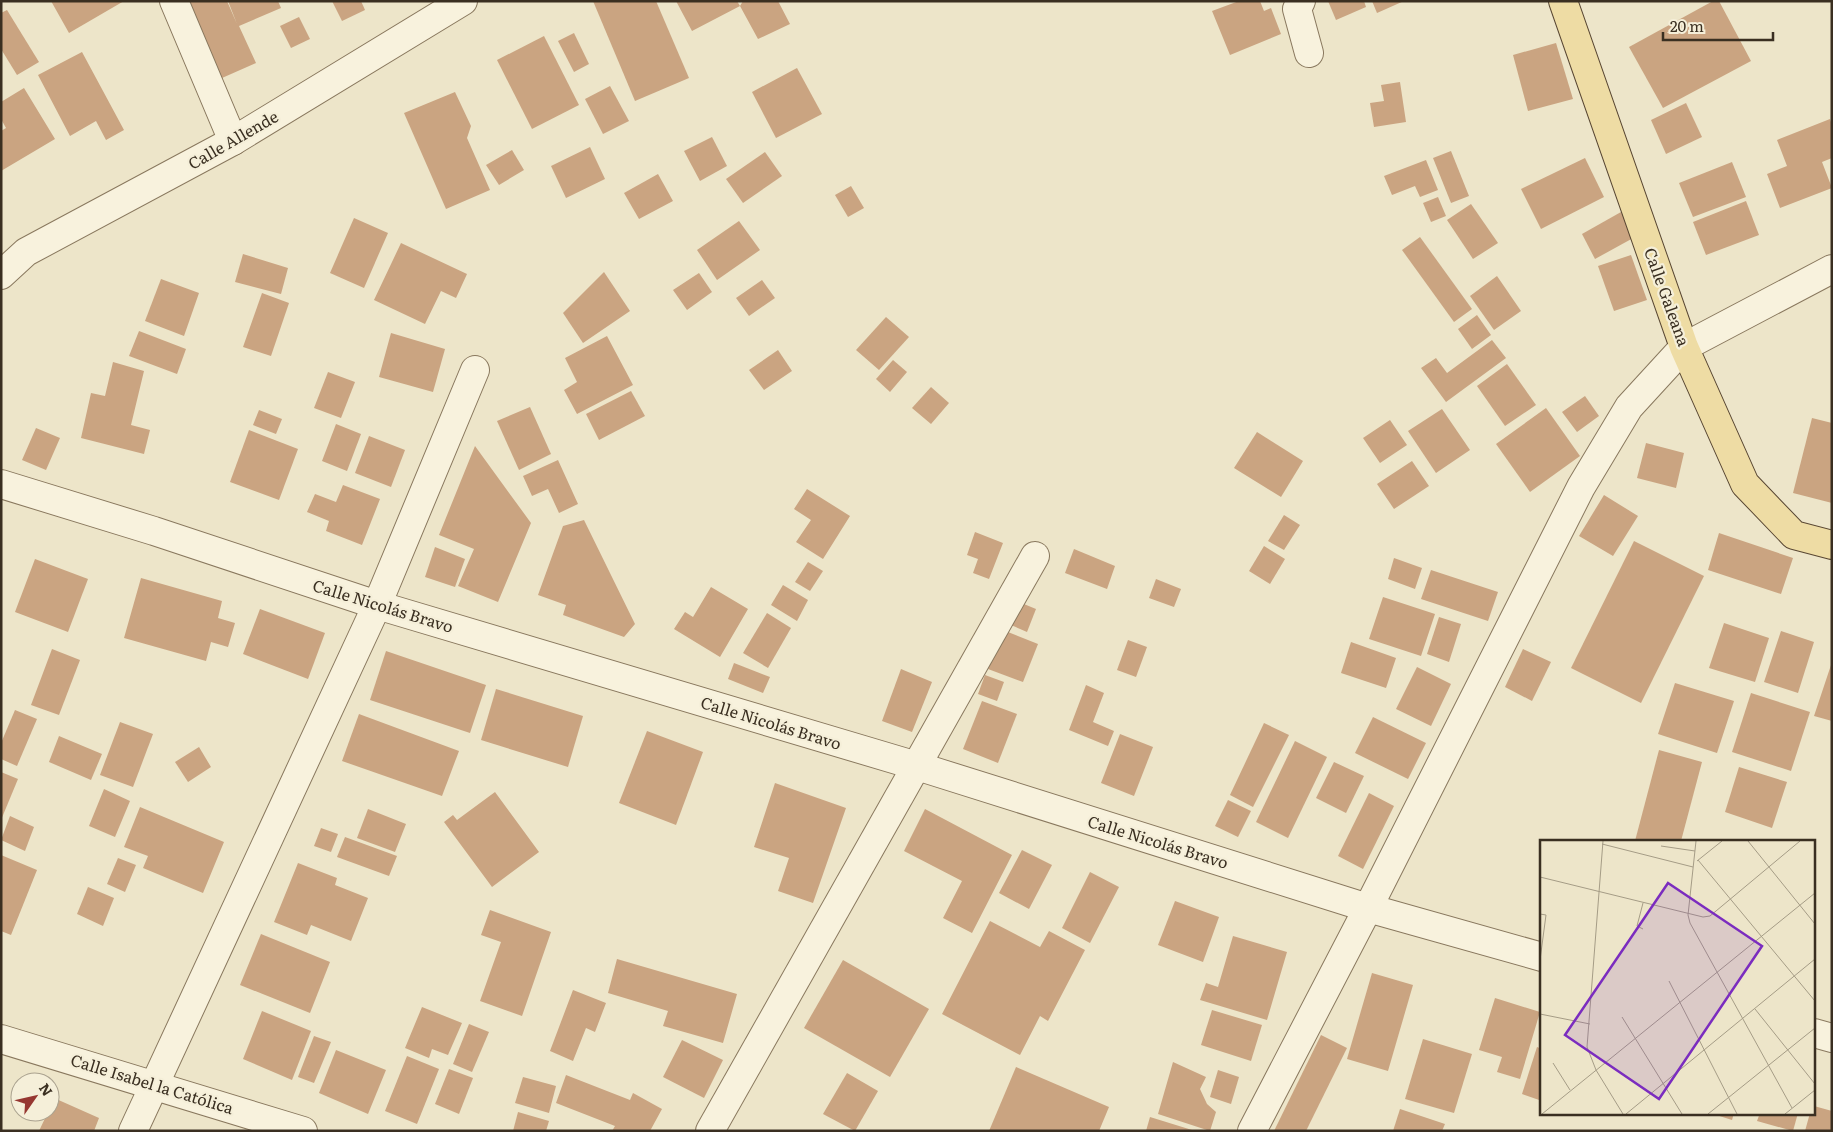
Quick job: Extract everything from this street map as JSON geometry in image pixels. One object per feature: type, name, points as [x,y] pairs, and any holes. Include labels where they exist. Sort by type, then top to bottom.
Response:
[{"type":"main road","name":"Calle Galeana","points":[[1563,1],[1684,346],[1745,484],[1794,535],[1832,545]]},
{"type":"street","points":[[174,1],[233,141]]},
{"type":"street","name":"Calle Allende","points":[[1,275],[26,252],[233,141],[464,1]]},
{"type":"street","points":[[1301,1],[1297,9],[1310,53]]},
{"type":"street","points":[[1252,1131],[1368,908],[1581,487],[1629,407],[1684,346],[1832,270]]},
{"type":"street","points":[[133,1131],[377,605],[475,370]]},
{"type":"street","name":"Calle Nicolás Bravo","points":[[1,484],[154,531],[377,605],[917,766],[1368,908],[1540,956]]},
{"type":"street","points":[[710,1131],[1035,556]]},
{"type":"street","points":[[1816,1034],[1832,1038]]},
{"type":"street","name":"Calle Isabel la Católica","points":[[1,1039],[154,1084],[303,1131]]},
{"type":"building","points":[[51,1],[124,1],[69,33]]},
{"type":"building","points":[[191,1],[227,1],[237,24],[228,1],[278,1],[281,8],[239,26],[256,63],[222,78],[187,3]]},
{"type":"building","points":[[332,1],[361,1],[365,10],[342,21]]},
{"type":"building","points":[[593,1],[656,1],[689,78],[635,101]]},
{"type":"building","points":[[676,1],[737,1],[740,6],[692,31]]},
{"type":"building","points":[[743,1],[778,1],[790,24],[758,39],[740,6]]},
{"type":"building","points":[[1239,1],[1260,1],[1264,11],[1271,8],[1281,34],[1230,55],[1212,11]]},
{"type":"building","points":[[1328,1],[1364,1],[1366,7],[1336,20]]},
{"type":"building","points":[[1372,1],[1404,1],[1377,13]]},
{"type":"building","points":[[1713,1],[1719,1],[1751,61],[1663,108],[1629,47]]},
{"type":"building","points":[[7,10],[39,62],[17,75],[1,49],[1,13]]},
{"type":"building","points":[[299,17],[310,39],[291,48],[280,26]]},
{"type":"building","points":[[574,33],[589,64],[574,72],[558,41]]},
{"type":"building","points":[[544,36],[579,105],[532,129],[497,60]]},
{"type":"building","points":[[1556,43],[1573,99],[1528,111],[1513,55]]},
{"type":"building","points":[[82,52],[124,130],[106,140],[96,121],[70,136],[38,75]]},
{"type":"building","points":[[797,68],[822,114],[776,138],[752,92]]},
{"type":"building","points":[[1400,82],[1406,122],[1374,127],[1370,103],[1384,101],[1381,85]]},
{"type":"building","points":[[610,86],[629,121],[603,134],[585,99]]},
{"type":"building","points":[[24,88],[55,139],[1,171],[1,131],[6,128],[1,119],[1,102]]},
{"type":"building","points":[[455,92],[471,126],[467,138],[490,190],[446,209],[404,113]]},
{"type":"building","points":[[1686,103],[1702,137],[1666,154],[1651,120]]},
{"type":"building","points":[[1830,119],[1832,125],[1832,158],[1822,162],[1832,188],[1780,208],[1767,174],[1787,166],[1777,140]]},
{"type":"building","points":[[712,137],[727,166],[700,181],[684,151]]},
{"type":"building","points":[[590,147],[605,179],[566,198],[551,166]]},
{"type":"building","points":[[512,150],[524,170],[499,185],[486,165]]},
{"type":"building","points":[[1451,151],[1469,196],[1451,203],[1433,158]]},
{"type":"building","points":[[765,152],[782,176],[743,203],[726,179]]},
{"type":"building","points":[[1585,158],[1604,197],[1541,229],[1521,189]]},
{"type":"building","points":[[1426,160],[1438,190],[1420,197],[1415,186],[1392,195],[1384,176]]},
{"type":"building","points":[[1732,162],[1746,197],[1693,217],[1679,183]]},
{"type":"building","points":[[658,174],[673,201],[639,219],[624,193]]},
{"type":"building","points":[[851,186],[864,208],[848,217],[835,195]]},
{"type":"building","points":[[1438,197],[1446,216],[1431,222],[1423,203]]},
{"type":"building","points":[[1746,201],[1759,235],[1706,255],[1693,222]]},
{"type":"building","points":[[1471,204],[1498,243],[1473,259],[1447,220]]},
{"type":"building","points":[[1621,212],[1635,237],[1595,259],[1582,234]]},
{"type":"building","points":[[354,218],[388,233],[364,288],[330,273]]},
{"type":"building","points":[[739,221],[760,250],[717,280],[697,250]]},
{"type":"building","points":[[1420,237],[1472,309],[1454,322],[1402,250]]},
{"type":"building","points":[[401,243],[467,274],[456,298],[441,291],[425,324],[374,300]]},
{"type":"building","points":[[243,254],[288,268],[281,294],[235,282]]},
{"type":"building","points":[[1631,255],[1647,300],[1614,311],[1598,266]]},
{"type":"building","points":[[604,272],[630,311],[583,343],[563,313]]},
{"type":"building","points":[[699,273],[712,292],[687,310],[673,290]]},
{"type":"building","points":[[1497,276],[1521,311],[1494,330],[1470,296]]},
{"type":"building","points":[[161,279],[199,293],[184,336],[145,321]]},
{"type":"building","points":[[762,280],[775,298],[749,316],[736,298]]},
{"type":"building","points":[[262,293],[289,303],[271,356],[243,347]]},
{"type":"building","points":[[1477,315],[1491,335],[1472,349],[1458,329]]},
{"type":"building","points":[[886,317],[909,337],[879,370],[856,350]]},
{"type":"building","points":[[139,331],[186,349],[177,374],[129,356]]},
{"type":"building","points":[[391,333],[445,349],[433,392],[379,377]]},
{"type":"building","points":[[607,336],[633,385],[577,414],[564,390],[577,382],[565,358]]},
{"type":"building","points":[[1492,340],[1506,358],[1446,402],[1421,368],[1436,358],[1447,373]]},
{"type":"building","points":[[778,350],[792,371],[764,390],[749,370]]},
{"type":"building","points":[[893,360],[907,372],[890,392],[876,379]]},
{"type":"building","points":[[113,362],[144,371],[131,425],[150,430],[144,454],[81,438],[91,393],[105,396]]},
{"type":"building","points":[[1507,364],[1536,405],[1505,426],[1477,386]]},
{"type":"building","points":[[328,372],[355,382],[341,418],[314,408]]},
{"type":"building","points":[[931,387],[949,403],[931,424],[912,408]]},
{"type":"building","points":[[631,391],[645,416],[599,440],[586,414]]},
{"type":"building","points":[[1585,396],[1599,416],[1577,432],[1562,412]]},
{"type":"building","points":[[530,407],[551,454],[519,470],[497,421]]},
{"type":"building","points":[[1546,408],[1580,456],[1530,492],[1496,444]]},
{"type":"building","points":[[1442,409],[1470,450],[1436,473],[1408,431]]},
{"type":"building","points":[[259,410],[282,419],[276,434],[253,425]]},
{"type":"building","points":[[1812,418],[1832,423],[1832,503],[1793,493]]},
{"type":"building","points":[[1390,420],[1407,445],[1380,463],[1363,438]]},
{"type":"building","points":[[336,424],[361,434],[347,471],[322,461]]},
{"type":"building","points":[[36,428],[60,438],[46,470],[22,460]]},
{"type":"building","points":[[249,430],[298,449],[279,500],[230,482]]},
{"type":"building","points":[[1257,432],[1303,461],[1281,497],[1234,468]]},
{"type":"building","points":[[369,436],[405,450],[391,487],[355,473]]},
{"type":"building","points":[[1646,443],[1684,453],[1676,488],[1637,478]]},
{"type":"building","points":[[475,446],[531,523],[498,602],[458,586],[474,549],[439,535]]},
{"type":"building","points":[[558,460],[578,504],[559,513],[548,489],[532,496],[523,476]]},
{"type":"building","points":[[1412,461],[1429,486],[1394,509],[1377,484]]},
{"type":"building","points":[[343,485],[380,499],[362,545],[326,531],[329,521],[307,512],[315,494],[336,502]]},
{"type":"building","points":[[807,489],[850,516],[823,559],[796,542],[811,520],[794,509]]},
{"type":"building","points":[[1604,495],[1638,516],[1613,556],[1579,536]]},
{"type":"building","points":[[1284,515],[1300,525],[1284,550],[1268,541]]},
{"type":"building","points":[[584,520],[635,624],[624,637],[563,615],[566,605],[538,595],[563,526]]},
{"type":"building","points":[[975,532],[1003,543],[989,579],[973,573],[978,559],[967,555]]},
{"type":"building","points":[[1719,533],[1793,558],[1781,594],[1708,570]]},
{"type":"building","points":[[1634,541],[1704,576],[1641,703],[1571,668]]},
{"type":"building","points":[[1264,546],[1285,559],[1270,584],[1249,571]]},
{"type":"building","points":[[435,547],[465,559],[455,587],[425,577]]},
{"type":"building","points":[[1074,549],[1115,566],[1107,589],[1065,573]]},
{"type":"building","points":[[1394,558],[1422,568],[1415,589],[1388,579]]},
{"type":"building","points":[[35,559],[88,579],[68,632],[15,612]]},
{"type":"building","points":[[808,562],[823,571],[810,591],[795,582]]},
{"type":"building","points":[[1431,570],[1498,592],[1488,621],[1421,599]]},
{"type":"building","points":[[141,578],[222,601],[218,618],[235,623],[228,647],[211,642],[206,661],[124,638]]},
{"type":"building","points":[[1156,579],[1181,589],[1174,607],[1149,598]]},
{"type":"building","points":[[783,585],[808,600],[797,621],[771,605]]},
{"type":"building","points":[[711,587],[748,609],[720,657],[674,629],[685,612],[693,617]]},
{"type":"building","points":[[1383,597],[1435,614],[1421,656],[1369,639]]},
{"type":"building","points":[[1019,602],[1036,609],[1027,632],[1011,625]]},
{"type":"building","points":[[260,609],[325,633],[308,679],[243,654]]},
{"type":"building","points":[[767,613],[791,628],[768,668],[743,653]]},
{"type":"building","points":[[1439,617],[1461,624],[1449,662],[1427,654]]},
{"type":"building","points":[[1724,623],[1769,638],[1755,682],[1709,668]]},
{"type":"building","points":[[1003,630],[1038,644],[1023,682],[988,669]]},
{"type":"building","points":[[1781,631],[1814,642],[1798,693],[1764,682]]},
{"type":"building","points":[[1128,640],[1147,647],[1136,677],[1117,670]]},
{"type":"building","points":[[1351,642],[1396,658],[1386,688],[1341,673]]},
{"type":"building","points":[[52,649],[80,660],[59,715],[31,705]]},
{"type":"building","points":[[1523,649],[1551,662],[1532,701],[1505,687]]},
{"type":"building","points":[[386,651],[486,685],[470,733],[370,700]]},
{"type":"building","points":[[1832,662],[1832,721],[1814,716]]},
{"type":"building","points":[[734,663],[770,677],[763,693],[728,679]]},
{"type":"building","points":[[1417,667],[1451,684],[1431,726],[1396,709]]},
{"type":"building","points":[[901,669],[932,682],[912,732],[882,721]]},
{"type":"building","points":[[985,675],[1004,682],[997,701],[978,694]]},
{"type":"building","points":[[1675,683],[1734,701],[1717,753],[1658,734]]},
{"type":"building","points":[[1086,685],[1104,693],[1093,722],[1114,731],[1108,746],[1069,730]]},
{"type":"building","points":[[496,689],[583,716],[568,767],[481,740]]},
{"type":"building","points":[[1751,693],[1810,712],[1791,771],[1732,752]]},
{"type":"building","points":[[982,701],[1017,714],[998,763],[963,749]]},
{"type":"building","points":[[15,710],[37,719],[17,766],[1,759],[1,743]]},
{"type":"building","points":[[359,714],[459,751],[442,796],[342,761]]},
{"type":"building","points":[[1373,717],[1426,743],[1408,779],[1355,753]]},
{"type":"building","points":[[120,722],[153,734],[133,787],[100,775]]},
{"type":"building","points":[[1264,723],[1289,735],[1253,807],[1230,795]]},
{"type":"building","points":[[647,731],[703,752],[676,825],[619,803]]},
{"type":"building","points":[[1120,734],[1153,747],[1134,796],[1101,783]]},
{"type":"building","points":[[59,736],[102,754],[91,780],[49,762]]},
{"type":"building","points":[[1295,741],[1327,757],[1288,838],[1256,822]]},
{"type":"building","points":[[199,747],[211,767],[188,782],[175,762]]},
{"type":"building","points":[[1659,750],[1702,762],[1681,840],[1635,840]]},
{"type":"building","points":[[1334,762],[1364,776],[1346,813],[1316,798]]},
{"type":"building","points":[[1739,767],[1787,782],[1772,828],[1725,812]]},
{"type":"building","points":[[1,772],[18,779],[1,820]]},
{"type":"building","points":[[775,783],[846,808],[813,903],[778,891],[789,858],[754,847]]},
{"type":"building","points":[[104,789],[130,801],[115,837],[89,826]]},
{"type":"building","points":[[495,792],[539,852],[492,887],[444,822],[453,815],[457,820]]},
{"type":"building","points":[[1369,793],[1394,806],[1363,869],[1338,856]]},
{"type":"building","points":[[1228,800],[1251,811],[1238,837],[1215,826]]},
{"type":"building","points":[[140,807],[224,842],[203,893],[143,868],[148,856],[124,847]]},
{"type":"building","points":[[368,809],[406,824],[395,852],[357,838]]},
{"type":"building","points":[[925,809],[1012,855],[972,933],[943,918],[962,881],[904,851]]},
{"type":"building","points":[[10,816],[34,827],[25,851],[1,840]]},
{"type":"building","points":[[321,828],[338,834],[331,852],[314,846]]},
{"type":"building","points":[[345,837],[397,856],[389,876],[337,857]]},
{"type":"building","points":[[1022,850],[1052,865],[1029,909],[999,893]]},
{"type":"building","points":[[1,855],[37,870],[11,935],[1,931]]},
{"type":"building","points":[[118,858],[136,865],[125,892],[107,884]]},
{"type":"building","points":[[298,863],[337,878],[335,885],[368,898],[351,941],[311,925],[307,935],[274,922]]},
{"type":"building","points":[[1090,872],[1119,887],[1090,943],[1062,928]]},
{"type":"building","points":[[88,887],[114,898],[103,926],[77,914]]},
{"type":"building","points":[[1175,901],[1219,917],[1203,962],[1158,945]]},
{"type":"building","points":[[490,910],[551,932],[522,1016],[480,1001],[501,942],[481,935]]},
{"type":"building","points":[[990,921],[1040,947],[1049,931],[1085,950],[1048,1021],[1040,1016],[1020,1055],[942,1014]]},
{"type":"building","points":[[261,934],[330,962],[310,1013],[240,985]]},
{"type":"building","points":[[1233,936],[1287,952],[1267,1020],[1200,1000],[1206,983],[1218,987]]},
{"type":"building","points":[[617,959],[737,994],[723,1043],[663,1026],[668,1011],[608,993]]},
{"type":"building","points":[[843,960],[929,1009],[890,1077],[804,1028]]},
{"type":"building","points":[[1372,973],[1413,985],[1388,1071],[1347,1059]]},
{"type":"building","points":[[573,990],[606,1003],[595,1032],[586,1028],[573,1061],[550,1051]]},
{"type":"building","points":[[1495,998],[1540,1012],[1520,1079],[1497,1072],[1502,1057],[1479,1050]]},
{"type":"building","points":[[422,1007],[462,1023],[448,1055],[432,1049],[429,1058],[405,1048]]},
{"type":"building","points":[[1212,1010],[1262,1025],[1251,1061],[1201,1045]]},
{"type":"building","points":[[262,1011],[311,1031],[292,1080],[243,1059]]},
{"type":"building","points":[[469,1024],[489,1032],[472,1072],[453,1064]]},
{"type":"building","points":[[1321,1035],[1347,1048],[1306,1131],[1274,1131]]},
{"type":"building","points":[[314,1036],[331,1042],[314,1083],[298,1077]]},
{"type":"building","points":[[1423,1039],[1472,1054],[1454,1113],[1405,1099]]},
{"type":"building","points":[[682,1040],[723,1060],[704,1098],[663,1077]]},
{"type":"building","points":[[1537,1047],[1540,1048],[1540,1100],[1522,1094]]},
{"type":"building","points":[[336,1050],[386,1070],[368,1114],[319,1093]]},
{"type":"building","points":[[407,1056],[439,1069],[417,1124],[385,1111]]},
{"type":"building","points":[[1173,1062],[1206,1077],[1200,1089],[1207,1104],[1216,1112],[1210,1131],[1158,1114]]},
{"type":"building","points":[[1016,1067],[1109,1107],[1099,1131],[989,1131]]},
{"type":"building","points":[[449,1069],[473,1078],[459,1114],[435,1104]]},
{"type":"building","points":[[1218,1070],[1239,1077],[1231,1104],[1210,1097]]},
{"type":"building","points":[[847,1073],[878,1091],[855,1131],[823,1114]]},
{"type":"building","points":[[566,1075],[630,1100],[633,1093],[662,1109],[650,1131],[612,1131],[615,1126],[556,1103]]},
{"type":"building","points":[[523,1077],[556,1086],[549,1113],[515,1103]]},
{"type":"building","points":[[60,1101],[99,1118],[94,1131],[39,1131],[43,1122],[60,1122]]},
{"type":"building","points":[[1816,1107],[1832,1111],[1832,1131],[1805,1131],[1810,1114],[1816,1114]]},
{"type":"building","points":[[1400,1109],[1445,1124],[1442,1131],[1393,1131]]},
{"type":"building","points":[[518,1112],[549,1121],[546,1131],[513,1131]]},
{"type":"building","points":[[1713,1114],[1734,1114],[1732,1120]]},
{"type":"building","points":[[1760,1114],[1798,1114],[1793,1131],[1757,1121]]},
{"type":"building","points":[[1150,1117],[1192,1130],[1192,1131],[1146,1131]]}]
